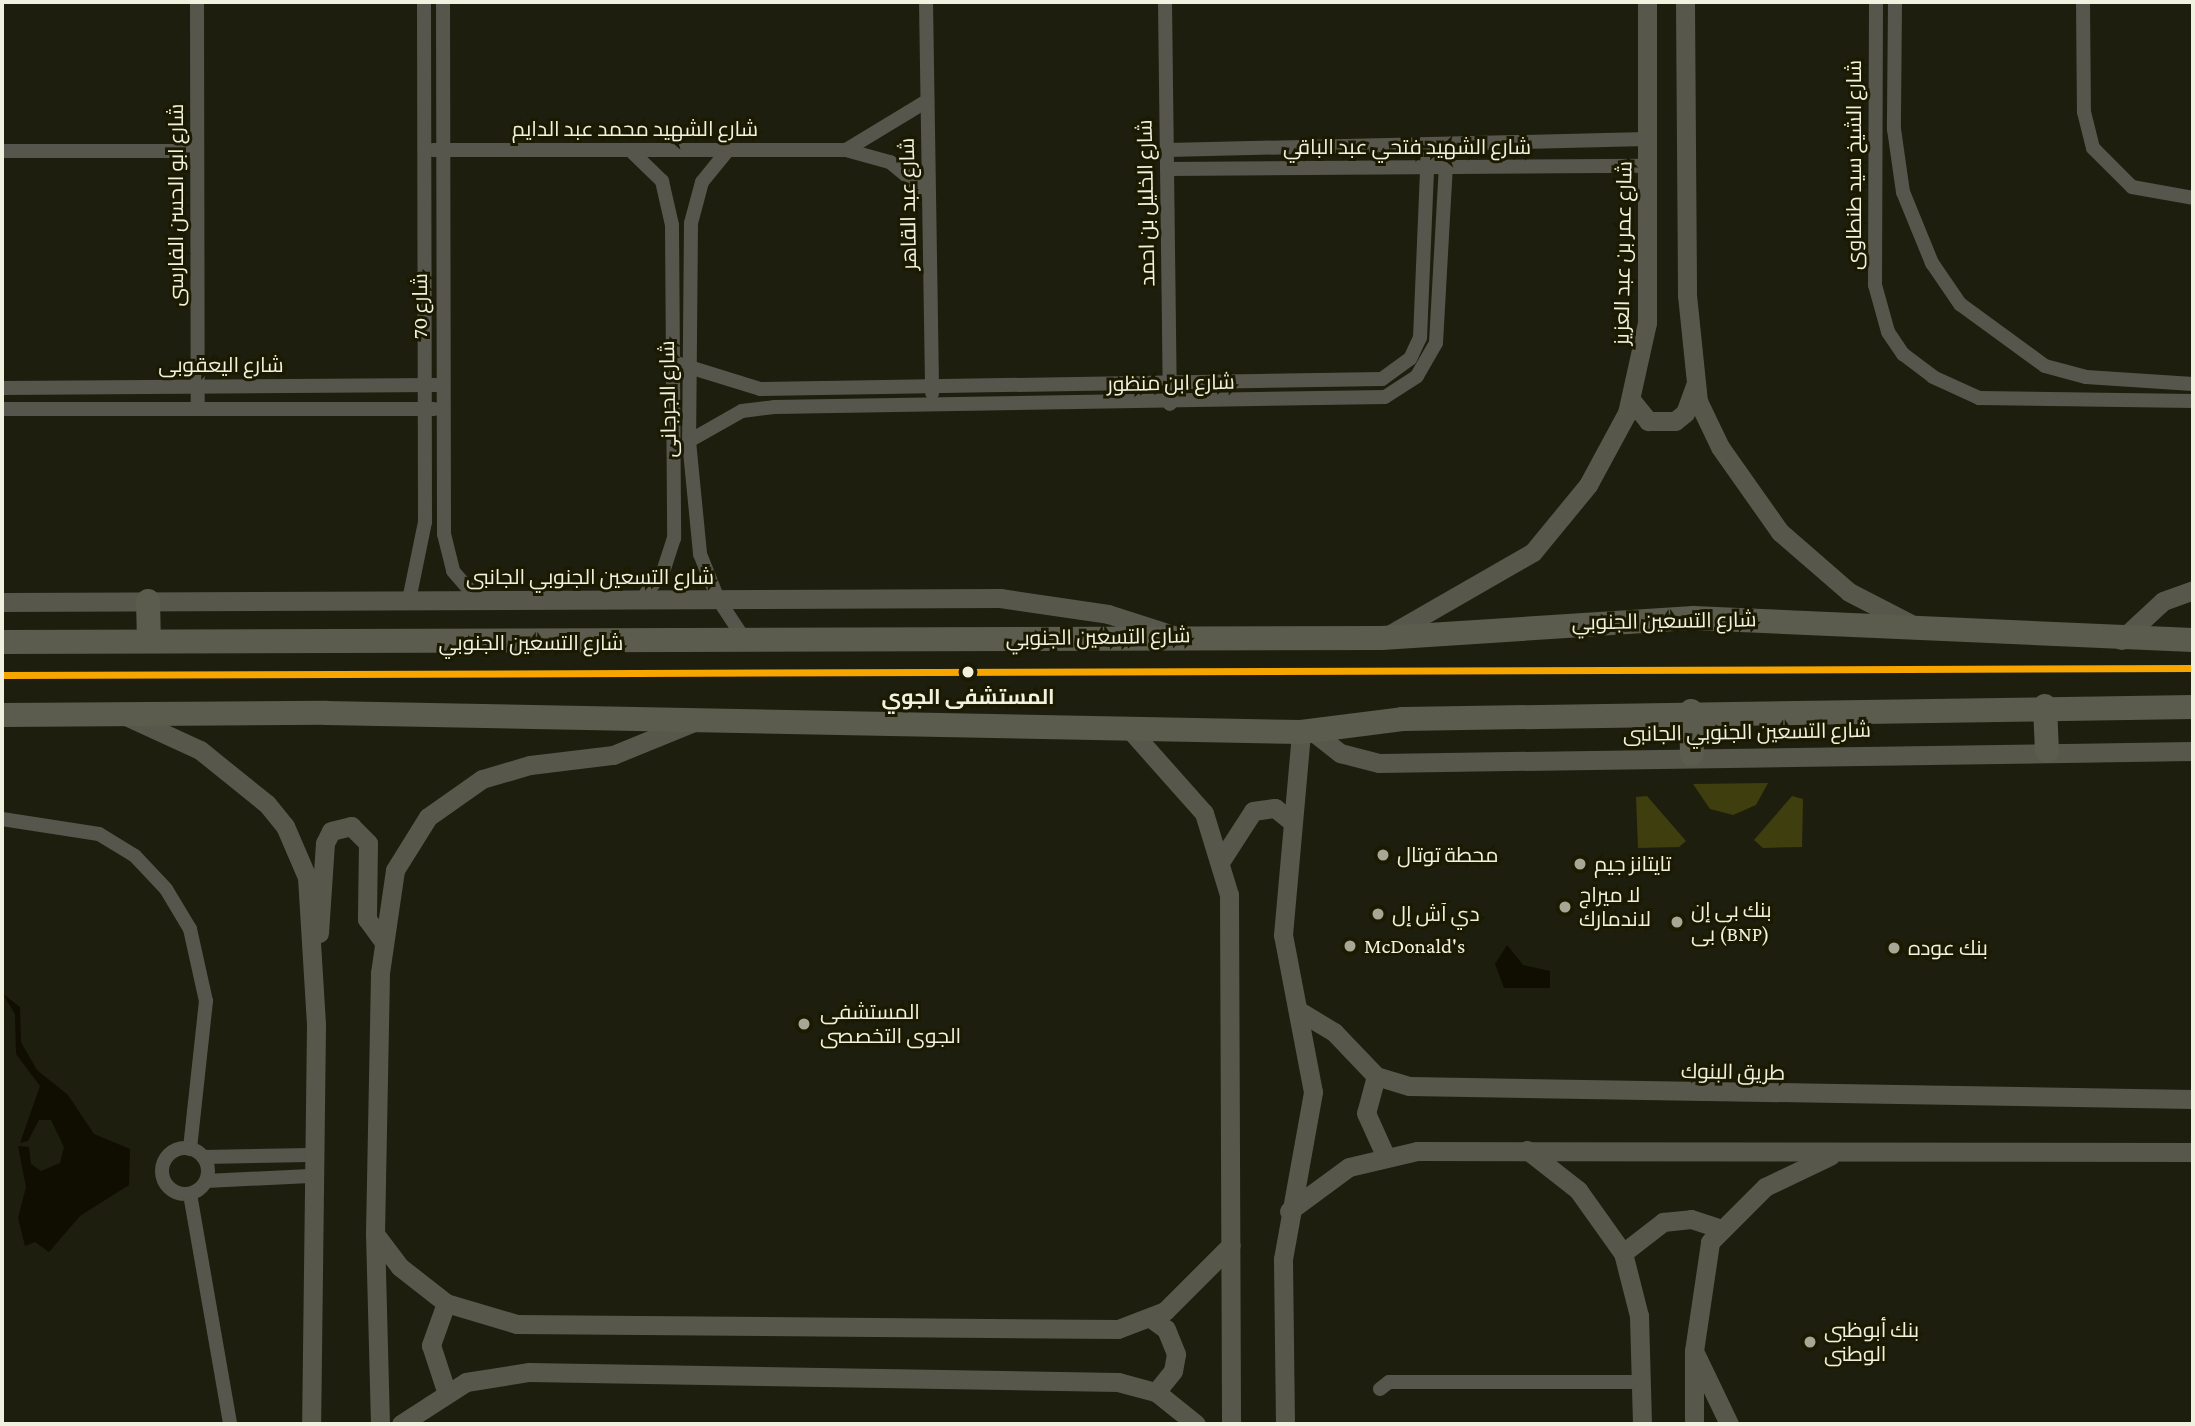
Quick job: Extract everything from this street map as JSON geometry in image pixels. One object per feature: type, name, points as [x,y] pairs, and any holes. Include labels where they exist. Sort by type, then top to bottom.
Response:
[{"type":"highway","points":[[148,601],[149,641]]},
{"type":"highway","name":"شارع التسعين الجنوبي","points":[[2,642],[748,644],[1173,635],[1382,638],[1657,618],[2121,640],[2193,640]]},
{"type":"highway","points":[[2045,706],[2047,751]]},
{"type":"highway","points":[[2,715],[695,722],[1132,732],[1306,732],[1402,719],[1691,711],[2045,706],[2193,707]]},
{"type":"highway","points":[[1691,711],[1692,754]]},
{"type":"street","name":"شارع ابو الحسن الفارسى","points":[[197,2],[198,408]]},
{"type":"street","name":"شارع 70","points":[[424,2],[425,149],[434,385]]},
{"type":"street","name":"شارع 70","points":[[409,600],[425,522],[434,409],[443,2]]},
{"type":"street","name":"شارع عبد القاهر","points":[[926,2],[933,405]]},
{"type":"street","name":"شارع الخليل بن احمد","points":[[1165,2],[1170,404]]},
{"type":"street","name":"شارع عمر بن عبد العزيز","points":[[1382,638],[1533,552],[1588,485],[1632,401],[1647,323],[1647,2]]},
{"type":"street","points":[[1685,2],[1684,170],[1695,386],[1720,447],[1780,532],[1849,592],[1927,632]]},
{"type":"street","name":"شارع الشيخ سيد طنطاوى","points":[[1876,2],[1875,285],[1888,332],[1903,354],[1933,377],[1979,398],[2193,401]]},
{"type":"street","name":"شارع الشيخ سيد طنطاوى","points":[[1895,2],[1894,129],[1910,217],[1932,263],[1969,313],[2045,366],[2151,384],[2193,384]]},
{"type":"street","points":[[2082,2],[2084,112],[2094,148],[2132,187],[2193,198]]},
{"type":"street","points":[[846,149],[928,101]]},
{"type":"street","points":[[1874,128],[1894,129]]},
{"type":"street","name":"شارع الشهيد فتحي عبد الباقي","points":[[1167,150],[1647,139]]},
{"type":"street","name":"شارع ابن منظور","points":[[680,362],[748,388],[1371,382],[1402,367],[1422,327],[1429,145]]},
{"type":"street","name":"شارع ابن منظور","points":[[689,441],[757,408],[1360,401],[1408,385],[1432,355],[1438,330],[1447,145]]},
{"type":"street","name":"شارع الشهيد محمد عبد الدايم","points":[[425,149],[846,149],[890,162],[929,194]]},
{"type":"street","name":"شارع الجرجانى","points":[[630,149],[662,181],[670,201],[680,362],[695,531],[718,599],[748,644]]},
{"type":"street","name":"شارع الجرجانى","points":[[642,599],[663,571],[674,538],[680,362],[693,207],[728,149]]},
{"type":"street","points":[[2,151],[197,151]]},
{"type":"street","name":"شارع الشهيد فتحي عبد الباقي","points":[[1167,169],[1648,166]]},
{"type":"street","points":[[2150,401],[2151,384]]},
{"type":"street","name":"شارع اليعقوبى","points":[[2,388],[434,385]]},
{"type":"street","points":[[1632,401],[1648,421],[1675,421],[1685,413],[1695,386]]},
{"type":"street","name":"شارع اليعقوبى","points":[[2,409],[434,409]]},
{"type":"street","name":"شارع 70","points":[[434,409],[446,553],[478,600]]},
{"type":"street","points":[[2121,640],[2163,601],[2193,590]]},
{"type":"street","name":"شارع التسعين الجنوبي الجانبى","points":[[2,601],[1025,600],[1108,614],[1173,635]]},
{"type":"street","points":[[121,715],[200,750],[267,804],[298,850],[313,943],[310,1155],[311,1424]]},
{"type":"street","points":[[380,1424],[375,1234],[382,940],[389,889],[404,851],[428,817],[460,791],[505,770],[644,747],[695,722]]},
{"type":"street","points":[[1132,732],[1190,793],[1222,859],[1232,932],[1231,1424]]},
{"type":"street","points":[[1285,1424],[1281,1294],[1289,1211],[1313,1092],[1283,935],[1292,822],[1306,732]]},
{"type":"street","name":"شارع التسعين الجنوبي الجانبى","points":[[1306,732],[1340,753],[1379,763],[1692,754],[2193,751]]},
{"type":"street","points":[[1222,859],[1253,811],[1275,808],[1292,822]]},
{"type":"street","points":[[2,819],[99,834],[135,856],[166,889],[190,929],[206,1001],[197,1153],[206,1181]]},
{"type":"street","points":[[313,943],[324,914],[325,843],[344,825],[362,832],[368,843],[367,919],[382,940]]},
{"type":"street","points":[[1299,1011],[1335,1032],[1376,1076],[1366,1113],[1385,1154]]},
{"type":"street","name":"طريق البنوك","points":[[1376,1076],[1452,1088],[2193,1099]]},
{"type":"street","points":[[1289,1211],[1326,1180],[1385,1154],[1527,1150],[2193,1152]]},
{"type":"street","points":[[1527,1150],[1578,1191],[1623,1253],[1639,1316],[1643,1382],[1642,1424]]},
{"type":"street","points":[[1694,1424],[1694,1351],[1705,1259],[1719,1228],[1789,1171],[1860,1150]]},
{"type":"street","points":[[190,1194],[170,1190],[161,1171],[170,1153],[310,1155]]},
{"type":"street","points":[[190,1194],[206,1181],[310,1176]]},
{"type":"street","points":[[190,1194],[230,1424]]},
{"type":"street","points":[[1623,1253],[1663,1222],[1690,1219],[1719,1228]]},
{"type":"street","points":[[375,1234],[400,1267],[446,1303],[517,1324],[1101,1330],[1152,1319],[1231,1245]]},
{"type":"street","points":[[446,1303],[431,1345],[446,1391]]},
{"type":"street","points":[[1152,1319],[1166,1329],[1176,1354],[1173,1371],[1156,1392]]},
{"type":"street","points":[[1694,1351],[1729,1424]]},
{"type":"street","points":[[401,1424],[446,1391],[486,1376],[529,1372],[1024,1378],[1118,1382],[1156,1392],[1196,1424]]},
{"type":"street","points":[[1380,1389],[1389,1382],[1643,1382]]},
{"type":"shaded area","points":[[1768,783],[1756,805],[1733,815],[1710,809],[1693,784]]},
{"type":"shaded area","points":[[1647,796],[1686,841],[1679,847],[1638,848],[1636,797]]},
{"type":"shaded area","points":[[1792,796],[1803,799],[1802,847],[1763,848],[1754,840]]},
{"type":"shaded area","points":[[1507,945],[1523,965],[1550,971],[1550,988],[1504,988],[1495,964]]},
{"type":"shaded area","points":[[2,993],[20,1007],[21,1042],[37,1070],[68,1095],[94,1134],[130,1149],[129,1185],[80,1216],[49,1252],[35,1242],[25,1246],[18,1218],[26,1187],[18,1146],[29,1147],[31,1164],[41,1171],[60,1163],[64,1147],[51,1120],[39,1120],[28,1141],[20,1143],[40,1086],[16,1054],[15,1014]]},
{"type":"transit line","points":[[2,675],[2193,668]]},
{"type":"place","name":"المستشفى الجوي","points":[[968,672]]},
{"type":"place","name":"محطة توتال","points":[[1383,855]]},
{"type":"place","name":"تايتانز جيم","points":[[1580,864]]},
{"type":"place","name":"لا ميراج لاندمارك","points":[[1565,907]]},
{"type":"place","name":"دي آش إل","points":[[1378,914]]},
{"type":"place","name":"بنك بى إن بى (BNP)","points":[[1677,922]]},
{"type":"place","name":"McDonald's","points":[[1350,946]]},
{"type":"place","name":"بنك عوده","points":[[1894,948]]},
{"type":"place","name":"المستشفى الجوى التخصصى","points":[[804,1024]]},
{"type":"place","name":"بنك أبوظبى الوطنى","points":[[1810,1342]]}]
